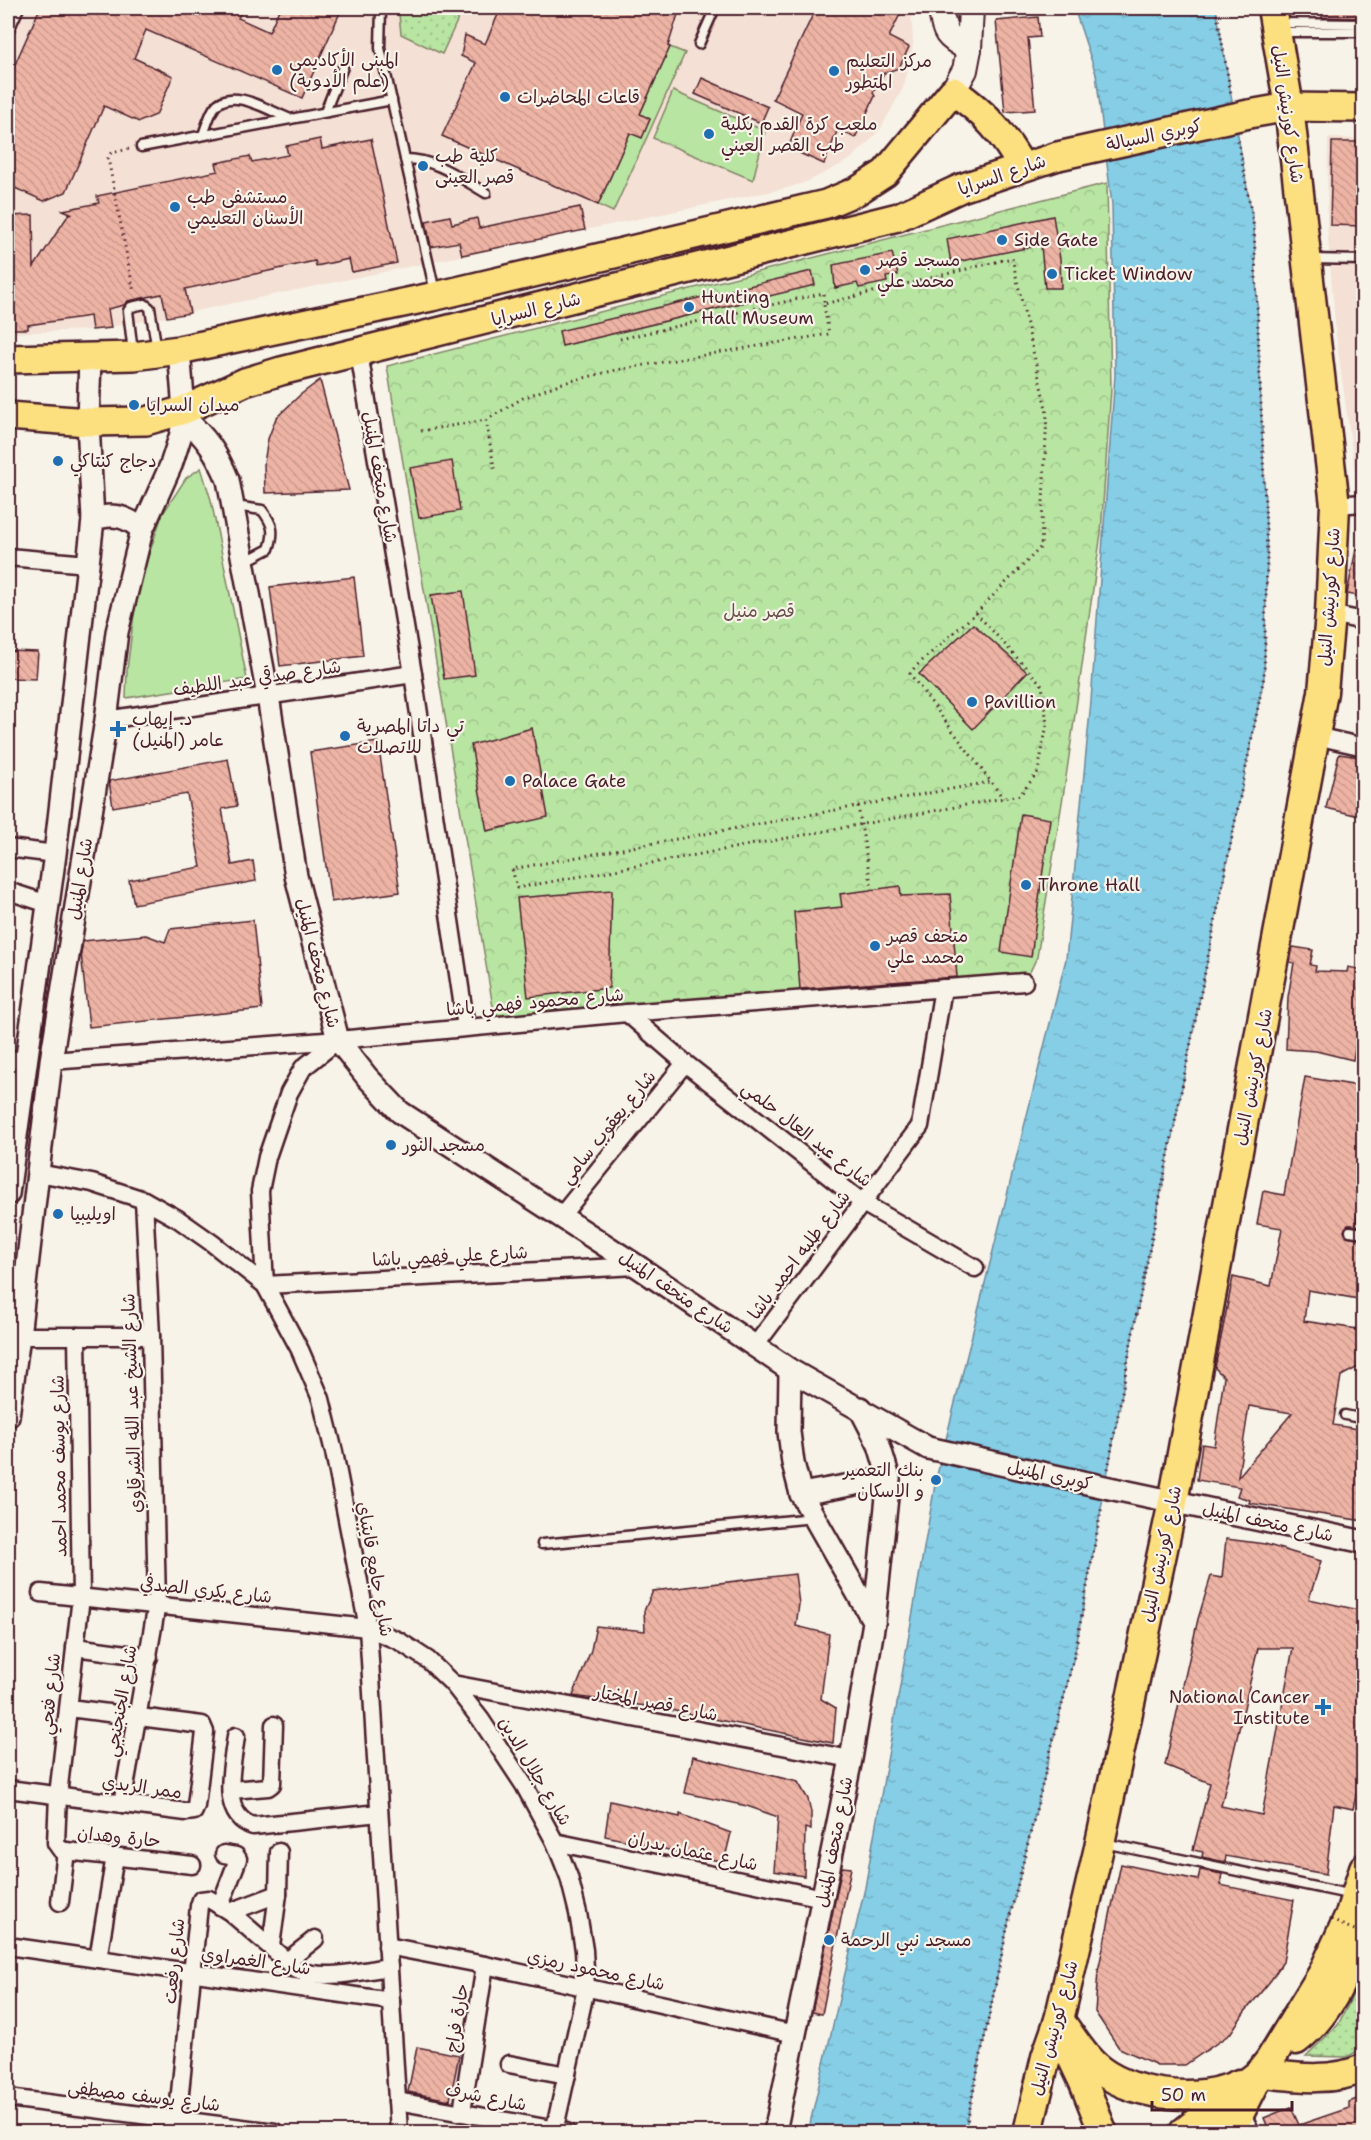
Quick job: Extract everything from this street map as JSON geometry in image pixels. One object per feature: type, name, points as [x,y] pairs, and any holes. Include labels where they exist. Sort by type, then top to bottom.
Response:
[{"type":"highway","name":"شارع كورنيش النيل","points":[[1028,2133],[1046,2056],[1058,2023],[1100,1843],[1173,1502],[1323,692],[1330,614],[1335,505],[1289,107],[1275,21]]},
{"type":"highway","points":[[1241,2126],[1265,2066],[1323,1973],[1356,1896],[1364,1868]]},
{"type":"highway","points":[[1184,2133],[1310,2029],[1345,1975],[1364,1929]]},
{"type":"highway","points":[[1058,2023],[1094,2065],[1119,2080],[1146,2091],[1175,2095],[1205,2094],[1233,2087],[1265,2066]]},
{"type":"main road","points":[[941,8],[945,31],[953,41],[969,49]]},
{"type":"main road","name":"شارع السرايا","points":[[8,359],[157,353],[436,296],[826,204],[857,191],[885,173],[953,91],[965,70],[969,49],[971,8]]},
{"type":"main road","points":[[953,91],[991,122],[1007,141],[1022,167]]},
{"type":"main road","name":"كوبري السيالة","points":[[1058,156],[1289,107],[1364,108]]},
{"type":"main road","name":"شارع السرايا","points":[[8,416],[88,422],[146,421],[184,413],[245,382],[281,371],[898,217],[961,188],[1058,156]]},
{"type":"main road","points":[[1058,2023],[1103,2133]]},
{"type":"main road","points":[[1265,2066],[1296,2077],[1329,2077],[1355,2072],[1364,2067]]},
{"type":"street","name":"شارع المنيل","points":[[8,1416],[20,1336],[51,1061],[106,720],[117,632],[142,530],[171,465],[181,434],[184,413],[157,353]]},
{"type":"street","name":"شارع متحف المنيل","points":[[359,353],[413,674],[466,1027]]},
{"type":"street","name":"شارع المنيل","points":[[8,1186],[17,1060],[48,904],[93,519],[88,422],[90,357]]},
{"type":"street","name":"شارع متحف المنيل","points":[[184,413],[218,456],[228,480],[268,696],[296,876],[338,1040],[367,1077],[400,1112],[637,1266],[790,1370],[928,1448]]},
{"type":"street","points":[[1335,505],[1364,503]]},
{"type":"street","points":[[93,519],[110,515],[119,516],[128,519],[142,530]]},
{"type":"street","points":[[8,557],[88,564]]},
{"type":"street","points":[[1330,614],[1364,621]]},
{"type":"street","name":"شارع صدقي عبد اللطيف","points":[[106,720],[413,674]]},
{"type":"street","points":[[1316,736],[1364,747]]},
{"type":"street","points":[[8,848],[55,854]]},
{"type":"street","points":[[8,891],[48,904]]},
{"type":"street","name":"شارع محمود فهمي باشا","points":[[51,1061],[338,1040],[627,1013],[1024,982]]},
{"type":"street","name":"شارع طلبه احمد باشا","points":[[755,1346],[920,1126],[943,988]]},
{"type":"street","name":"شارع عبد العال حلمي","points":[[627,1013],[685,1063],[863,1203],[975,1268]]},
{"type":"street","points":[[265,1285],[260,1191],[267,1157],[289,1093],[303,1068],[338,1040]]},
{"type":"street","name":"شارع يعقوب سامي","points":[[561,1216],[685,1063]]},
{"type":"street","name":"شارع جامع قايتباي","points":[[38,1173],[92,1183],[144,1200],[204,1237],[265,1285],[300,1350],[321,1399],[334,1452],[368,1628],[399,2133]]},
{"type":"street","name":"شارع الشيخ عبد الله الشرقاوي","points":[[144,1200],[151,1336],[157,1604]]},
{"type":"street","name":"شارع علي فهمي باشا","points":[[265,1285],[637,1266]]},
{"type":"street","points":[[20,1336],[151,1336]]},
{"type":"street","name":"شارع يوسف محمد احمد","points":[[77,1336],[81,1597]]},
{"type":"street","points":[[790,1370],[789,1432],[793,1463],[801,1494],[874,1622]]},
{"type":"street","name":"شارع متحف المنيل","points":[[775,2133],[851,1759],[874,1622],[889,1478],[879,1445],[860,1408]]},
{"type":"street","name":"كوبرى المنيل","points":[[928,1448],[1173,1502]]},
{"type":"street","points":[[801,1494],[889,1478]]},
{"type":"street","name":"شارع متحف المنيل","points":[[1173,1502],[1364,1542]]},
{"type":"street","name":"شارع بكري الصدفي","points":[[41,1593],[368,1628]]},
{"type":"street","name":"شارع فتحي","points":[[58,1795],[81,1597]]},
{"type":"street","name":"شارع الجنجنجي","points":[[122,1804],[157,1604]]},
{"type":"street","name":"شارع جلال الدين","points":[[368,1628],[399,1641],[428,1660],[453,1684],[481,1720],[524,1785],[555,1842],[569,1877],[584,1950],[586,1988],[567,2076],[559,2132]]},
{"type":"street","points":[[75,1647],[149,1657]]},
{"type":"street","name":"شارع قصر المختار","points":[[453,1684],[851,1759]]},
{"type":"street","name":"ممر الريدي","points":[[8,1789],[189,1813],[194,1811],[204,1727],[199,1724],[69,1708]]},
{"type":"street","points":[[231,1790],[268,1787],[272,1784],[274,1725]]},
{"type":"street","points":[[236,1736],[231,1790],[235,1814],[239,1820],[253,1826],[379,1813]]},
{"type":"street","name":"حارة وهدان","points":[[58,1795],[56,1843],[58,1847],[66,1851],[192,1865]]},
{"type":"street","name":"شارع عثمان بدران","points":[[555,1842],[823,1898]]},
{"type":"street","points":[[60,1902],[66,1851]]},
{"type":"street","points":[[271,1946],[278,1894],[279,1852]]},
{"type":"street","points":[[224,1854],[236,1856],[238,1859],[225,1909]]},
{"type":"street","points":[[98,1959],[115,1856]]},
{"type":"street","points":[[225,1909],[278,1894]]},
{"type":"street","name":"شارع رفعت","points":[[177,2126],[199,1903],[206,1898],[225,1909]]},
{"type":"street","points":[[225,1909],[297,1970],[309,1975],[389,1967]]},
{"type":"street","points":[[287,1961],[315,1939]]},
{"type":"street","name":"شارع الغمراوي","points":[[8,1946],[391,2001]]},
{"type":"street","name":"شارع محمود رمزي","points":[[387,1946],[484,1965],[795,2034]]},
{"type":"street","name":"حارة فراج","points":[[462,2112],[484,1965]]},
{"type":"street","points":[[509,2064],[567,2076]]},
{"type":"street","name":"شارع يوسف مصطفى","points":[[8,2098],[177,2126],[275,2133]]},
{"type":"street","name":"شارع شرف","points":[[397,2101],[559,2132]]},
{"type":"lane","points":[[8,32],[18,8]]},
{"type":"lane","points":[[381,8],[381,48],[436,296]]},
{"type":"lane","points":[[699,44],[715,8]]},
{"type":"lane","points":[[1275,21],[1364,24]]},
{"type":"lane","points":[[1275,21],[1364,32]]},
{"type":"lane","points":[[325,112],[343,67]]},
{"type":"lane","points":[[203,135],[214,108],[229,98],[246,100],[290,119]]},
{"type":"lane","points":[[141,147],[392,100]]},
{"type":"lane","points":[[405,159],[426,161],[436,165],[486,193]]},
{"type":"lane","points":[[1307,259],[1364,260]]},
{"type":"lane","points":[[145,304],[150,308],[157,353],[128,311],[129,308],[145,304]]},
{"type":"lane","points":[[233,506],[262,510],[271,521],[273,535],[269,549],[243,562]]},
{"type":"lane","points":[[1350,1231],[1364,1233]]},
{"type":"lane","points":[[1345,1415],[1364,1419]]},
{"type":"lane","points":[[542,1544],[814,1518]]},
{"type":"lane","points":[[1100,1843],[1356,1896]]},
{"type":"path","points":[[661,8],[677,13],[693,8]]},
{"type":"path","points":[[965,2133],[1008,1924],[1075,1652],[1108,1489],[1139,1304],[1264,677],[1267,556],[1254,228],[1239,116],[1216,8]]},
{"type":"path","points":[[136,306],[108,158],[111,153],[141,147]]},
{"type":"path","points":[[824,304],[1012,258],[1047,413],[1041,547],[976,613],[915,667],[910,675],[1003,798]]},
{"type":"path","points":[[421,431],[486,420],[523,398],[559,384],[616,370],[829,334],[824,293],[620,339]]},
{"type":"path","points":[[486,420],[495,473]]},
{"type":"path","points":[[976,613],[1042,685],[1047,724],[1038,772],[1020,795],[517,888],[512,869],[990,782]]},
{"type":"path","points":[[858,806],[872,890]]},
{"type":"path","points":[[1331,1920],[1364,1934]]},
{"type":"shaded area","name":"كلية طب قصر العينى","points":[[8,8],[911,8],[913,44],[903,88],[881,128],[849,160],[809,181],[787,188],[167,317],[92,330],[8,333]]},
{"type":"shaded area","points":[[1328,138],[1363,139],[1363,486],[1357,486],[1336,335],[1327,225]]},
{"type":"green space","points":[[401,8],[463,8],[442,54],[401,34],[399,14]]},
{"type":"green space","points":[[670,47],[685,53],[613,212],[598,205],[630,133],[642,137],[650,119],[640,114]]},
{"type":"green space","name":"ملعب كرة القدم بكلية طب القصر العيني","points":[[673,91],[765,131],[753,180],[653,138]]},
{"type":"green space","name":"قصر منيل","points":[[1107,183],[1111,389],[1101,533],[1065,784],[1037,957],[1027,978],[495,1019],[387,366]]},
{"type":"green space","points":[[201,468],[211,500],[247,679],[126,698],[127,670],[137,590],[162,515],[186,478]]},
{"type":"green space","points":[[1363,1974],[1363,2048],[1347,2057],[1306,2056],[1338,2025]]},
{"type":"water","points":[[1074,8],[1216,8],[1254,228],[1267,556],[1264,677],[1134,1327],[1075,1652],[1008,1924],[965,2132],[808,2132],[865,1888],[936,1479],[1066,959],[1091,701],[1115,375],[1112,205],[1096,74]]},
{"type":"building","points":[[40,8],[243,8],[238,18],[269,32],[282,8],[342,8],[302,98],[146,30],[134,58],[173,76],[156,115],[139,122],[104,106],[66,192],[44,201],[8,185],[8,80]]},
{"type":"building","name":"قاعات المحاضرات","points":[[501,8],[680,8],[668,46],[670,47],[640,114],[650,119],[642,138],[630,133],[598,205],[442,136],[476,63],[461,56],[465,35],[485,44]]},
{"type":"building","name":"مركز التعليم المتطور","points":[[816,8],[903,8],[889,37],[909,47],[899,68],[884,73],[873,93],[875,96],[855,138],[838,129],[824,164],[788,148],[802,113],[773,99]]},
{"type":"building","points":[[1322,8],[1364,8],[1364,18],[1322,17]]},
{"type":"building","points":[[1038,17],[1040,37],[1028,38],[1035,110],[1005,112],[996,21]]},
{"type":"building","points":[[702,78],[768,107],[761,123],[695,94]]},
{"type":"building","name":"مستشفى طب الأسنان التعليمي","points":[[320,139],[322,149],[371,139],[397,263],[352,272],[349,259],[316,266],[315,261],[185,289],[190,313],[167,317],[162,294],[128,301],[124,305],[108,309],[111,328],[92,330],[90,316],[28,325],[28,329],[8,329],[8,216],[33,215],[34,267],[69,214],[73,214],[63,210],[99,203],[97,196],[218,171],[216,163],[250,156],[252,162],[288,155],[286,146]]},
{"type":"building","points":[[1332,142],[1364,142],[1364,226],[1330,225]]},
{"type":"building","points":[[580,207],[585,230],[462,255],[459,242],[431,247],[426,221],[450,216],[452,224],[477,218],[479,228]]},
{"type":"building","name":"Side Gate","points":[[1053,216],[1060,259],[1061,288],[1045,288],[1041,245],[951,263],[947,239]]},
{"type":"building","name":"مسجد قصر محمد علي","points":[[892,253],[898,275],[886,277],[887,282],[859,288],[857,283],[835,288],[833,265]]},
{"type":"building","name":"Hunting Hall Museum","points":[[812,271],[815,285],[562,346],[559,331]]},
{"type":"building","points":[[320,380],[349,490],[265,493],[264,463],[268,439],[276,418]]},
{"type":"building","points":[[452,461],[460,511],[419,518],[410,468]]},
{"type":"building","points":[[1356,549],[1364,550],[1364,597],[1347,594]]},
{"type":"building","points":[[354,577],[363,656],[280,666],[270,587]]},
{"type":"building","points":[[463,591],[475,675],[444,679],[431,595]]},
{"type":"building","name":"Pavillion","points":[[973,624],[1027,672],[973,729],[919,674]]},
{"type":"building","points":[[8,651],[38,652],[36,679],[8,678]]},
{"type":"building","name":"Palace Gate","points":[[532,728],[548,817],[487,831],[471,745]]},
{"type":"building","points":[[378,742],[400,892],[331,902],[310,752]]},
{"type":"building","points":[[1339,754],[1359,757],[1356,774],[1364,775],[1364,797],[1359,816],[1326,808]]},
{"type":"building","points":[[228,759],[237,806],[222,809],[232,865],[253,861],[256,881],[134,904],[129,880],[201,867],[187,794],[113,807],[109,781]]},
{"type":"building","name":"Throne Hall","points":[[1021,814],[1050,819],[1031,957],[1001,952]]},
{"type":"building","name":"متحف قصر محمد علي","points":[[900,886],[901,896],[950,894],[957,977],[800,989],[794,912],[842,907],[840,894]]},
{"type":"building","points":[[612,890],[609,988],[528,997],[517,898]]},
{"type":"building","points":[[253,920],[262,1009],[89,1027],[81,953],[83,941],[146,935],[165,942],[170,929]]},
{"type":"building","points":[[1293,947],[1313,950],[1310,965],[1316,966],[1315,971],[1347,972],[1348,967],[1364,970],[1364,999],[1353,1060],[1316,1051],[1286,1049],[1288,997],[1294,963],[1290,962]]},
{"type":"building","points":[[1305,1077],[1364,1087],[1364,1178],[1356,1221],[1364,1222],[1364,1226],[1348,1225],[1344,1231],[1347,1236],[1364,1239],[1364,1300],[1308,1290],[1304,1321],[1364,1330],[1364,1364],[1341,1376],[1333,1425],[1364,1430],[1364,1521],[1249,1503],[1250,1500],[1237,1496],[1240,1487],[1197,1480],[1202,1444],[1214,1446],[1224,1377],[1215,1368],[1233,1277],[1271,1286],[1282,1228],[1257,1224],[1263,1191],[1284,1195]],"holes":[[[1249,1406],[1292,1413],[1238,1477]]]},
{"type":"building","name":"National Cancer Institute","points":[[1226,1539],[1265,1544],[1321,1561],[1309,1599],[1364,1611],[1364,1760],[1353,1809],[1334,1805],[1326,1874],[1226,1856],[1225,1862],[1202,1857],[1203,1852],[1193,1850],[1210,1783],[1165,1765],[1198,1619],[1211,1576],[1222,1578]],"holes":[[[1258,1648],[1293,1648],[1262,1815],[1221,1806]]]},
{"type":"building","points":[[795,1574],[799,1604],[796,1626],[829,1634],[821,1699],[836,1708],[833,1743],[660,1708],[573,1696],[591,1650],[596,1626],[645,1631],[644,1611],[653,1591]]},
{"type":"building","points":[[693,1756],[798,1782],[808,1799],[811,1812],[811,1830],[805,1828],[804,1876],[774,1871],[778,1817],[747,1806],[685,1793]]},
{"type":"building","points":[[610,1801],[680,1817],[680,1814],[731,1833],[724,1862],[605,1836]]},
{"type":"building","points":[[1121,1864],[1198,1880],[1200,1870],[1222,1874],[1220,1885],[1294,1900],[1283,1962],[1230,2034],[1185,2065],[1157,2065],[1119,2048],[1095,2012],[1098,1971]]},
{"type":"building","name":"مسجد نبي الرحمة","points":[[842,1867],[851,1868],[822,2014],[812,2012]]},
{"type":"building","points":[[417,2047],[459,2055],[450,2100],[408,2092]]},
{"type":"building","points":[[1364,2096],[1364,2133],[1270,2133],[1264,2118],[1291,2107],[1299,2125],[1349,2108],[1349,2102]]},
{"type":"place","name":"المبنى الأكاديمي (علم الأدوية)","points":[[277,70]]},
{"type":"place","name":"مركز التعليم المتطور","points":[[834,71]]},
{"type":"place","name":"قاعات المحاضرات","points":[[505,97]]},
{"type":"place","name":"ملعب كرة القدم بكلية طب القصر العيني","points":[[709,134]]},
{"type":"place","name":"كلية طب قصر العينى","points":[[423,166]]},
{"type":"place","name":"مستشفى طب الأسنان التعليمي","points":[[175,207]]},
{"type":"place","name":"Side Gate","points":[[1002,240]]},
{"type":"place","name":"مسجد قصر محمد علي","points":[[865,270]]},
{"type":"place","name":"Ticket Window","points":[[1052,274]]},
{"type":"place","name":"Hunting Hall Museum","points":[[689,307]]},
{"type":"place","name":"ميدان السرايا","points":[[134,405]]},
{"type":"place","name":"دجاج كنتاكي","points":[[58,461]]},
{"type":"place","name":"Pavillion","points":[[972,702]]},
{"type":"place","name":"د. إيهاب عامر (المنيل)","points":[[118,729]]},
{"type":"place","name":"تي داتا المصرية للاتصلات","points":[[345,736]]},
{"type":"place","name":"Palace Gate","points":[[510,781]]},
{"type":"place","name":"Throne Hall","points":[[1026,885]]},
{"type":"place","name":"متحف قصر محمد علي","points":[[875,946]]},
{"type":"place","name":"مسجد النور","points":[[391,1145]]},
{"type":"place","name":"اويليبيا","points":[[58,1214]]},
{"type":"place","name":"بنك التعمير و الاسكان","points":[[936,1480]]},
{"type":"place","name":"National Cancer Institute","points":[[1323,1707]]},
{"type":"place","name":"مسجد نبي الرحمة","points":[[829,1940]]}]
